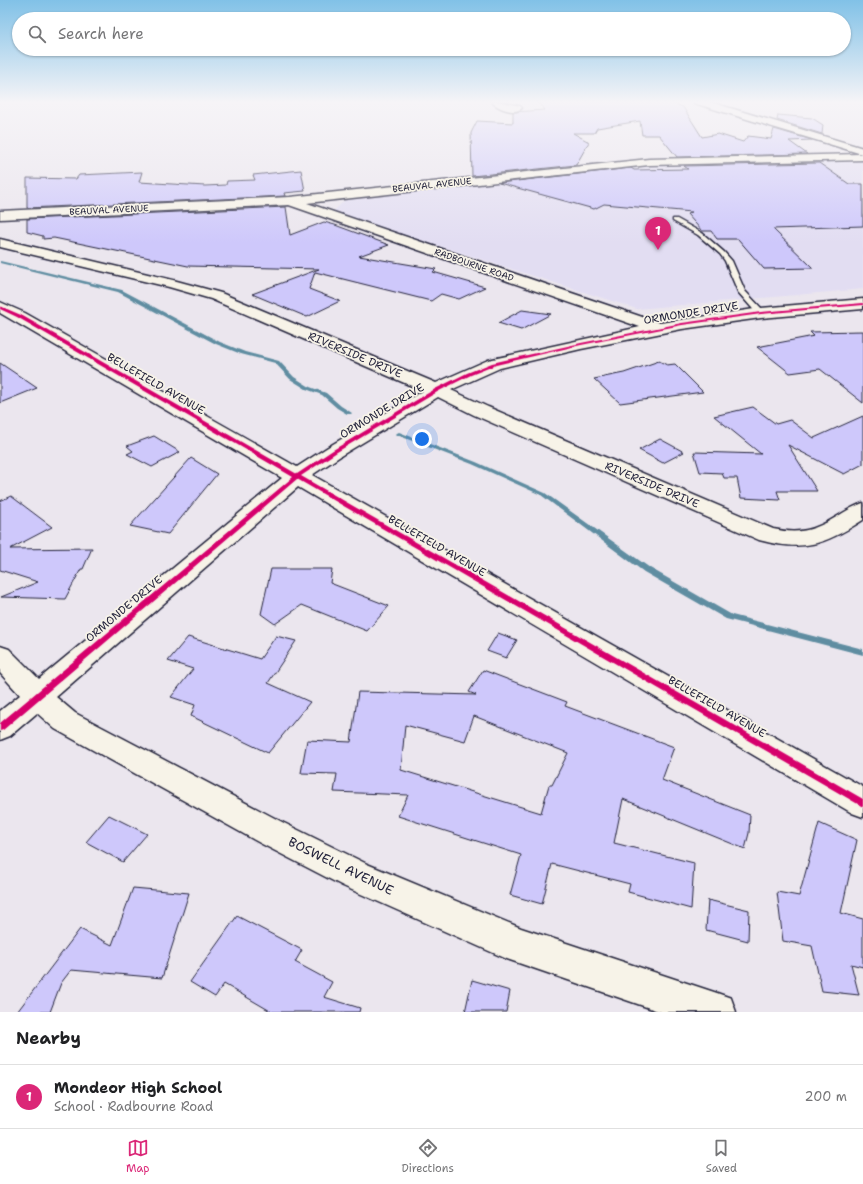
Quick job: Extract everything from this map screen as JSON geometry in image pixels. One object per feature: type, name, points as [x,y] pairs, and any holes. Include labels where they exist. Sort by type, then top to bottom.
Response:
[{"type":"street","name":"BEAUVAL AVENUE","points":[[0,215],[290,201],[642,162],[863,157]]},
{"type":"street","name":"RADBOURNE ROAD","points":[[290,201],[658,328]]},
{"type":"street","name":"RIVERSIDE DRIVE","points":[[0,244],[172,284],[216,296],[437,390],[481,411],[767,535],[800,540],[814,537],[863,510]]},
{"type":"street","name":"ORMONDE DRIVE","points":[[0,728],[296,477],[335,451],[437,390],[469,374],[494,364],[658,328],[761,313],[863,304]]},
{"type":"street","name":"BELLEFIELD AVENUE","points":[[0,307],[19,316],[863,803]]},
{"type":"street","name":"BOSWELL AVENUE","points":[[0,656],[48,708],[65,721],[272,833],[355,875],[520,946],[717,1012]]},
{"type":"lane","points":[[675,220],[700,234],[722,253],[728,261],[742,292],[761,313]]},
{"type":"shaded area","points":[[863,159],[863,289],[637,309],[333,212],[351,194],[637,163]]},
{"type":"building","points":[[471,148],[585,148],[576,165],[472,176]]},
{"type":"building","points":[[670,148],[799,148],[807,154],[677,157]]},
{"type":"building","points":[[819,163],[849,184],[863,184],[863,226],[773,229],[813,268],[764,269],[738,239],[717,239],[711,231],[702,231],[687,214],[692,212],[604,204],[594,209],[499,183],[631,168],[634,170],[688,169],[684,166]]},
{"type":"building","points":[[301,170],[305,191],[284,193],[285,196],[27,208],[27,178],[76,179],[79,175],[142,172],[139,182],[205,186],[226,185],[227,181],[255,180],[253,175]]},
{"type":"building","points":[[286,207],[290,235],[324,222],[389,245],[359,256],[436,269],[433,272],[485,287],[459,299],[441,294],[431,301],[315,272],[309,289],[340,301],[307,317],[252,294],[319,269],[188,266],[54,238],[43,239],[43,236],[27,232],[27,219]]},
{"type":"building","points":[[522,310],[551,314],[521,330],[498,323]]},
{"type":"building","points":[[863,331],[863,403],[820,369],[790,373],[757,347],[814,336],[810,332]]},
{"type":"building","points":[[659,361],[667,365],[675,364],[703,392],[620,403],[594,379],[624,373]]},
{"type":"building","points":[[0,363],[37,388],[0,403]]},
{"type":"building","points":[[753,407],[776,424],[790,420],[814,438],[863,416],[863,464],[844,474],[788,445],[817,491],[777,491],[780,500],[741,498],[737,478],[724,478],[722,473],[700,472],[694,452],[761,454],[714,416]]},
{"type":"building","points":[[154,436],[180,452],[152,467],[127,454],[133,451],[127,446]]},
{"type":"building","points":[[660,439],[684,452],[663,463],[639,450]]},
{"type":"building","points":[[191,458],[217,474],[168,534],[130,526]]},
{"type":"building","points":[[11,496],[52,527],[10,549],[92,548],[83,569],[81,569],[65,599],[1,597],[38,582],[0,570],[0,501]]},
{"type":"building","points":[[271,569],[332,569],[330,583],[389,606],[367,631],[302,605],[275,624],[261,614]]},
{"type":"building","points":[[498,633],[517,640],[506,658],[487,651]]},
{"type":"building","points":[[276,636],[296,641],[268,683],[310,702],[268,753],[191,716],[195,705],[171,697],[193,669],[168,661],[188,637],[260,659]]},
{"type":"building","points":[[483,670],[567,702],[565,706],[674,747],[662,780],[750,815],[749,833],[745,849],[623,799],[614,843],[694,863],[691,909],[628,892],[630,884],[552,864],[542,904],[510,895],[521,855],[398,816],[408,795],[334,792],[337,774],[301,773],[307,740],[351,742],[358,692],[476,695],[469,692]],"holes":[[[474,716],[568,753],[552,785],[549,785],[541,813],[401,770],[405,725],[465,741]]]},
{"type":"building","points":[[109,815],[147,834],[123,862],[86,842]]},
{"type":"building","points":[[819,823],[857,840],[841,913],[863,919],[863,967],[851,964],[859,995],[822,991],[812,946],[783,941],[777,892],[799,896]]},
{"type":"building","points":[[133,888],[189,893],[162,978],[71,970],[61,983],[50,1012],[17,1012],[80,929],[112,945]]},
{"type":"building","points":[[708,900],[749,910],[748,941],[706,930]]},
{"type":"building","points":[[237,916],[302,950],[295,962],[332,982],[324,997],[360,1008],[359,1012],[272,1012],[224,984],[215,997],[190,982]]},
{"type":"building","points":[[472,980],[510,991],[506,1012],[465,1012]]},
{"type":"waterway","points":[[0,262],[120,291],[218,343],[243,353],[277,362],[292,378],[308,388],[324,394],[339,407],[349,413]]},
{"type":"waterway","points":[[399,434],[474,463],[543,494],[647,570],[729,617],[863,652]]},
{"type":"cycle path","points":[[0,728],[296,477],[335,451],[437,390],[469,374],[494,364],[581,344],[682,324],[761,313],[863,304]]},
{"type":"cycle path","points":[[0,307],[19,316],[863,803]]},
{"type":"place","name":"Mondeor High School","points":[[658,250]]}]
